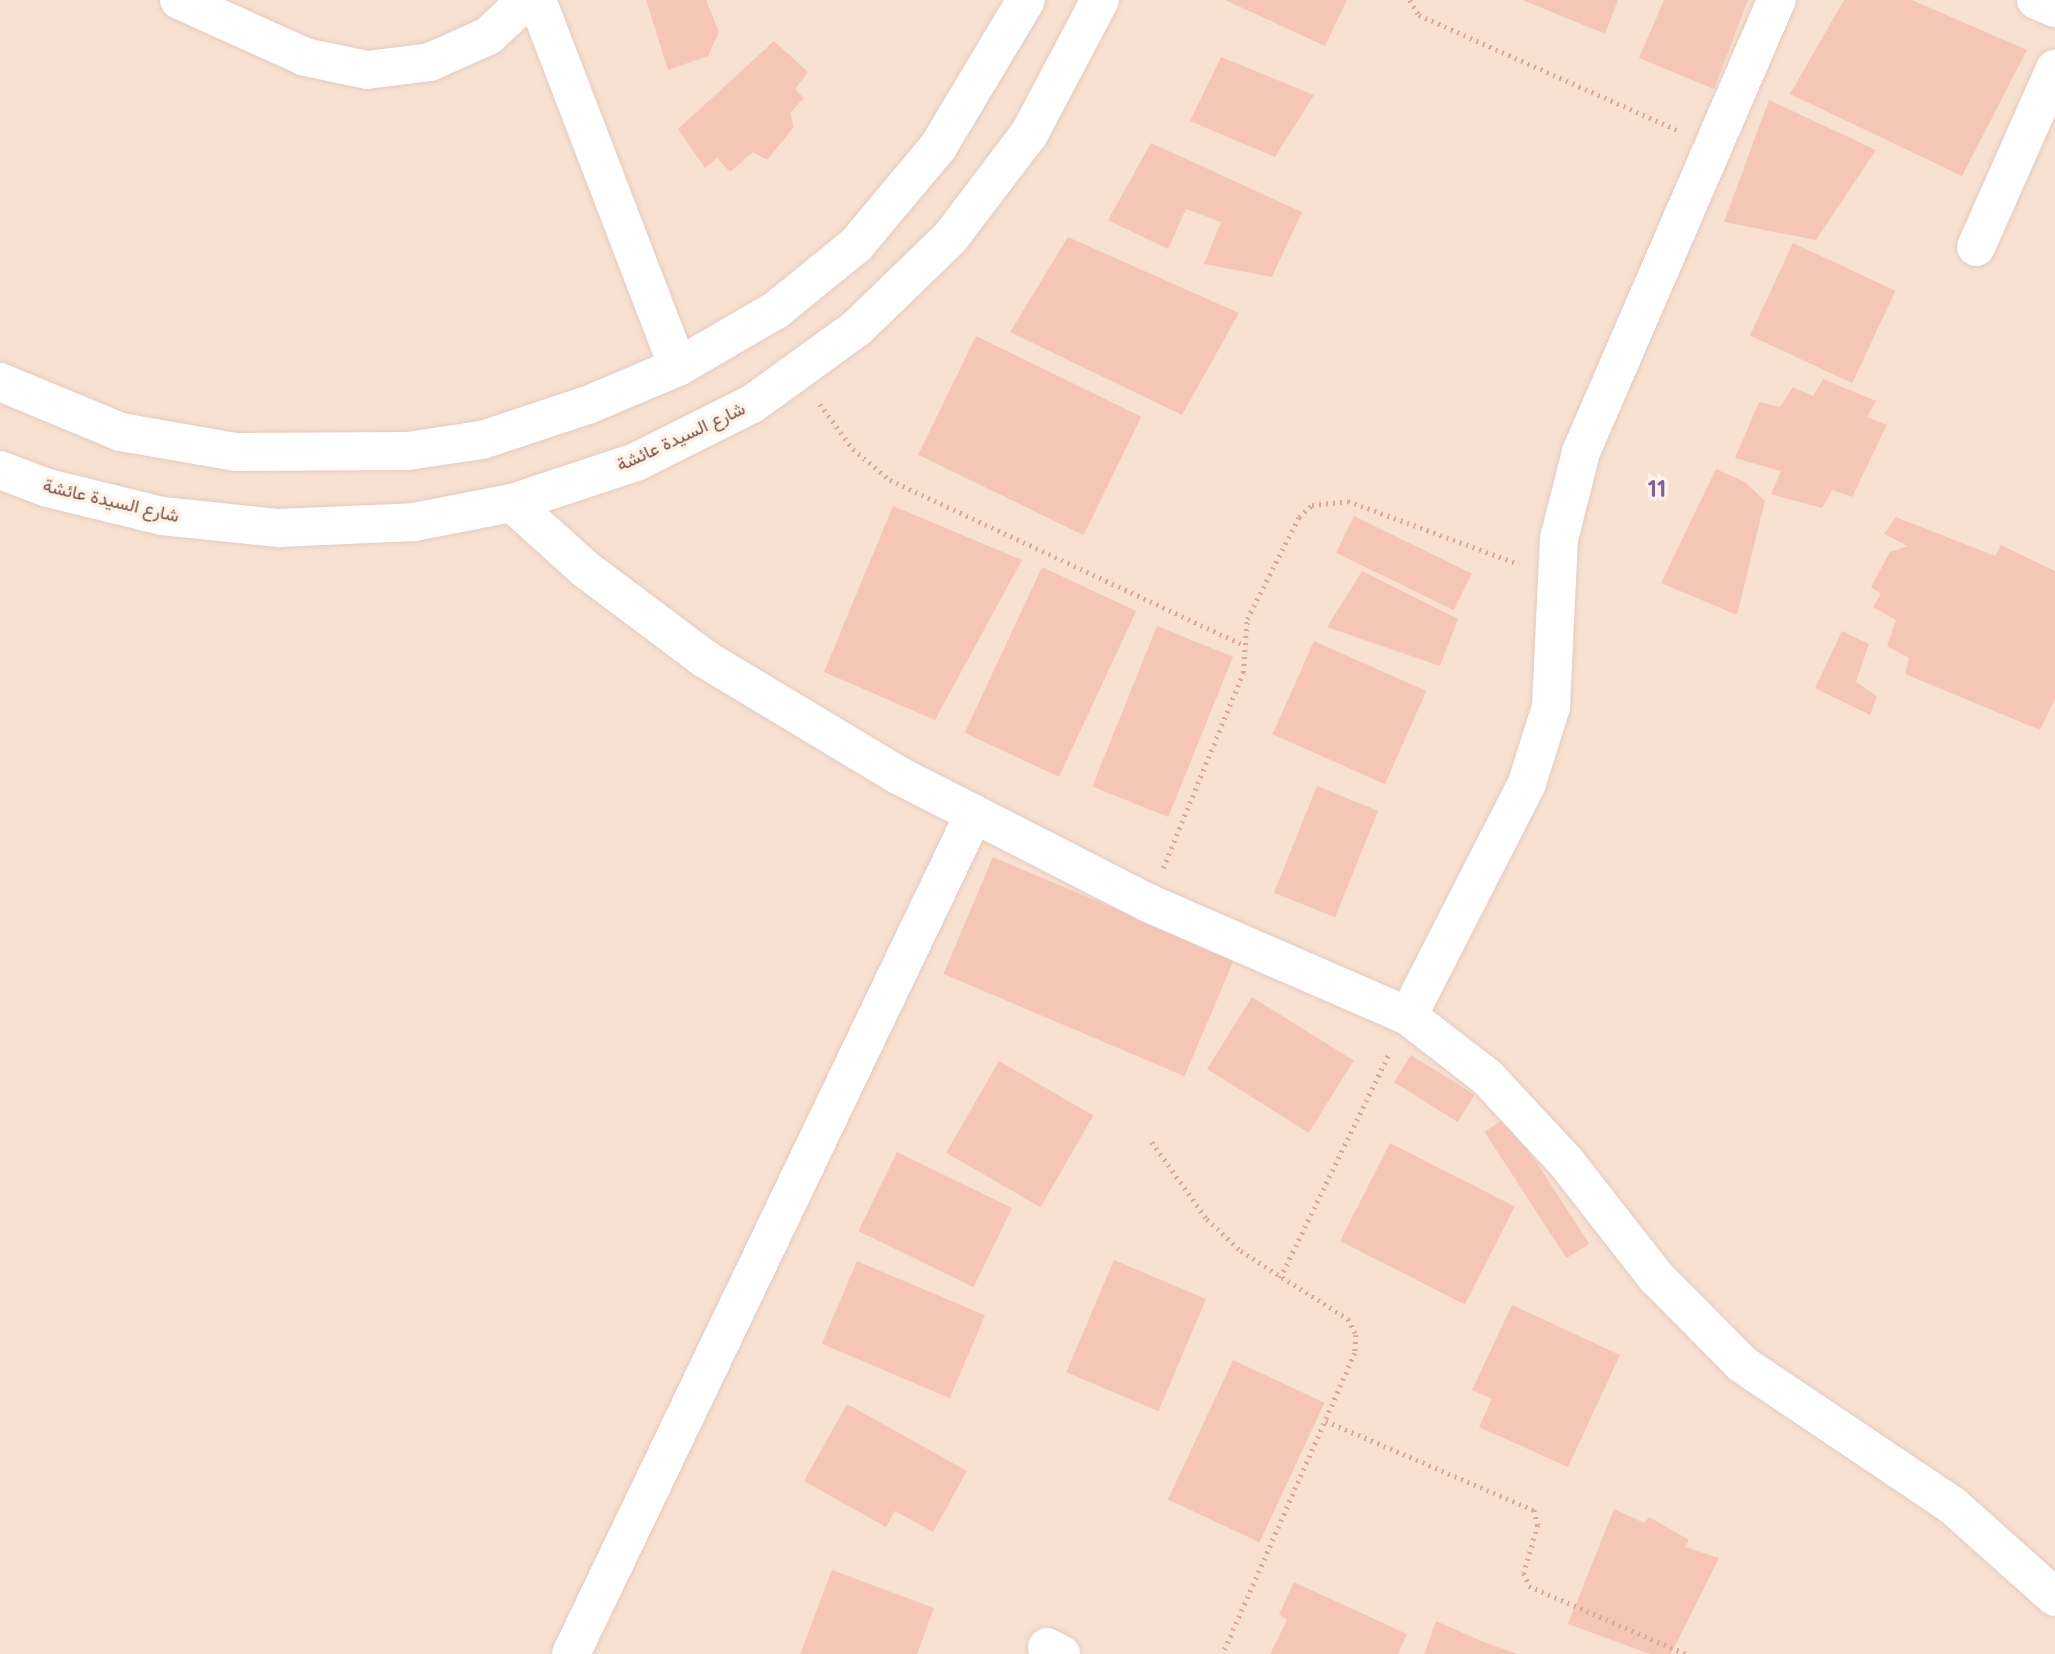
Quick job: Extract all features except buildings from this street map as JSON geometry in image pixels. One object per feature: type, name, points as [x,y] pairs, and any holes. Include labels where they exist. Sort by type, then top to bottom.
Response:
[{"type":"street","points":[[179,0],[305,57],[367,70],[430,62],[488,36],[527,0]]},
{"type":"street","points":[[537,0],[678,367]]},
{"type":"street","points":[[0,382],[121,432],[223,450],[408,451],[482,440],[678,367],[776,310],[856,245],[938,146],[1026,0]]},
{"type":"street","points":[[1408,1016],[1527,783],[1551,707],[1559,539],[1581,452],[1777,0]]},
{"type":"street","points":[[2036,0],[2055,8]]},
{"type":"street","name":"شارع السيدة عائشة","points":[[0,470],[48,488],[162,516],[279,528],[414,522],[512,503],[636,462],[752,404],[857,328],[950,238],[1029,134],[1090,3]]},
{"type":"street","points":[[1976,247],[2055,69]]},
{"type":"street","points":[[512,503],[584,569],[705,659],[974,814],[1148,903],[1408,1016],[1486,1077],[1566,1162],[1656,1277],[1742,1363],[1951,1505],[2055,1597]]},
{"type":"street","points":[[571,1654],[974,814]]},
{"type":"path","points":[[1410,0],[1419,15],[1713,146]]},
{"type":"path","points":[[802,368],[853,449],[890,480],[1245,645]]},
{"type":"path","points":[[1148,903],[1243,673],[1252,607],[1299,517],[1329,499],[1559,578]]},
{"type":"path","points":[[1280,1278],[1408,1016]]},
{"type":"path","points":[[1152,1142],[1207,1219],[1280,1278],[1348,1319],[1356,1335],[1355,1353],[1223,1654]]},
{"type":"path","points":[[1326,1421],[1534,1510],[1538,1525],[1524,1573],[1529,1586],[1686,1654]]},
{"type":"shaded area","points":[[0,0],[2055,0],[2055,1654],[0,1654]]},
{"type":"district","name":"11","points":[[1657,489]]}]
